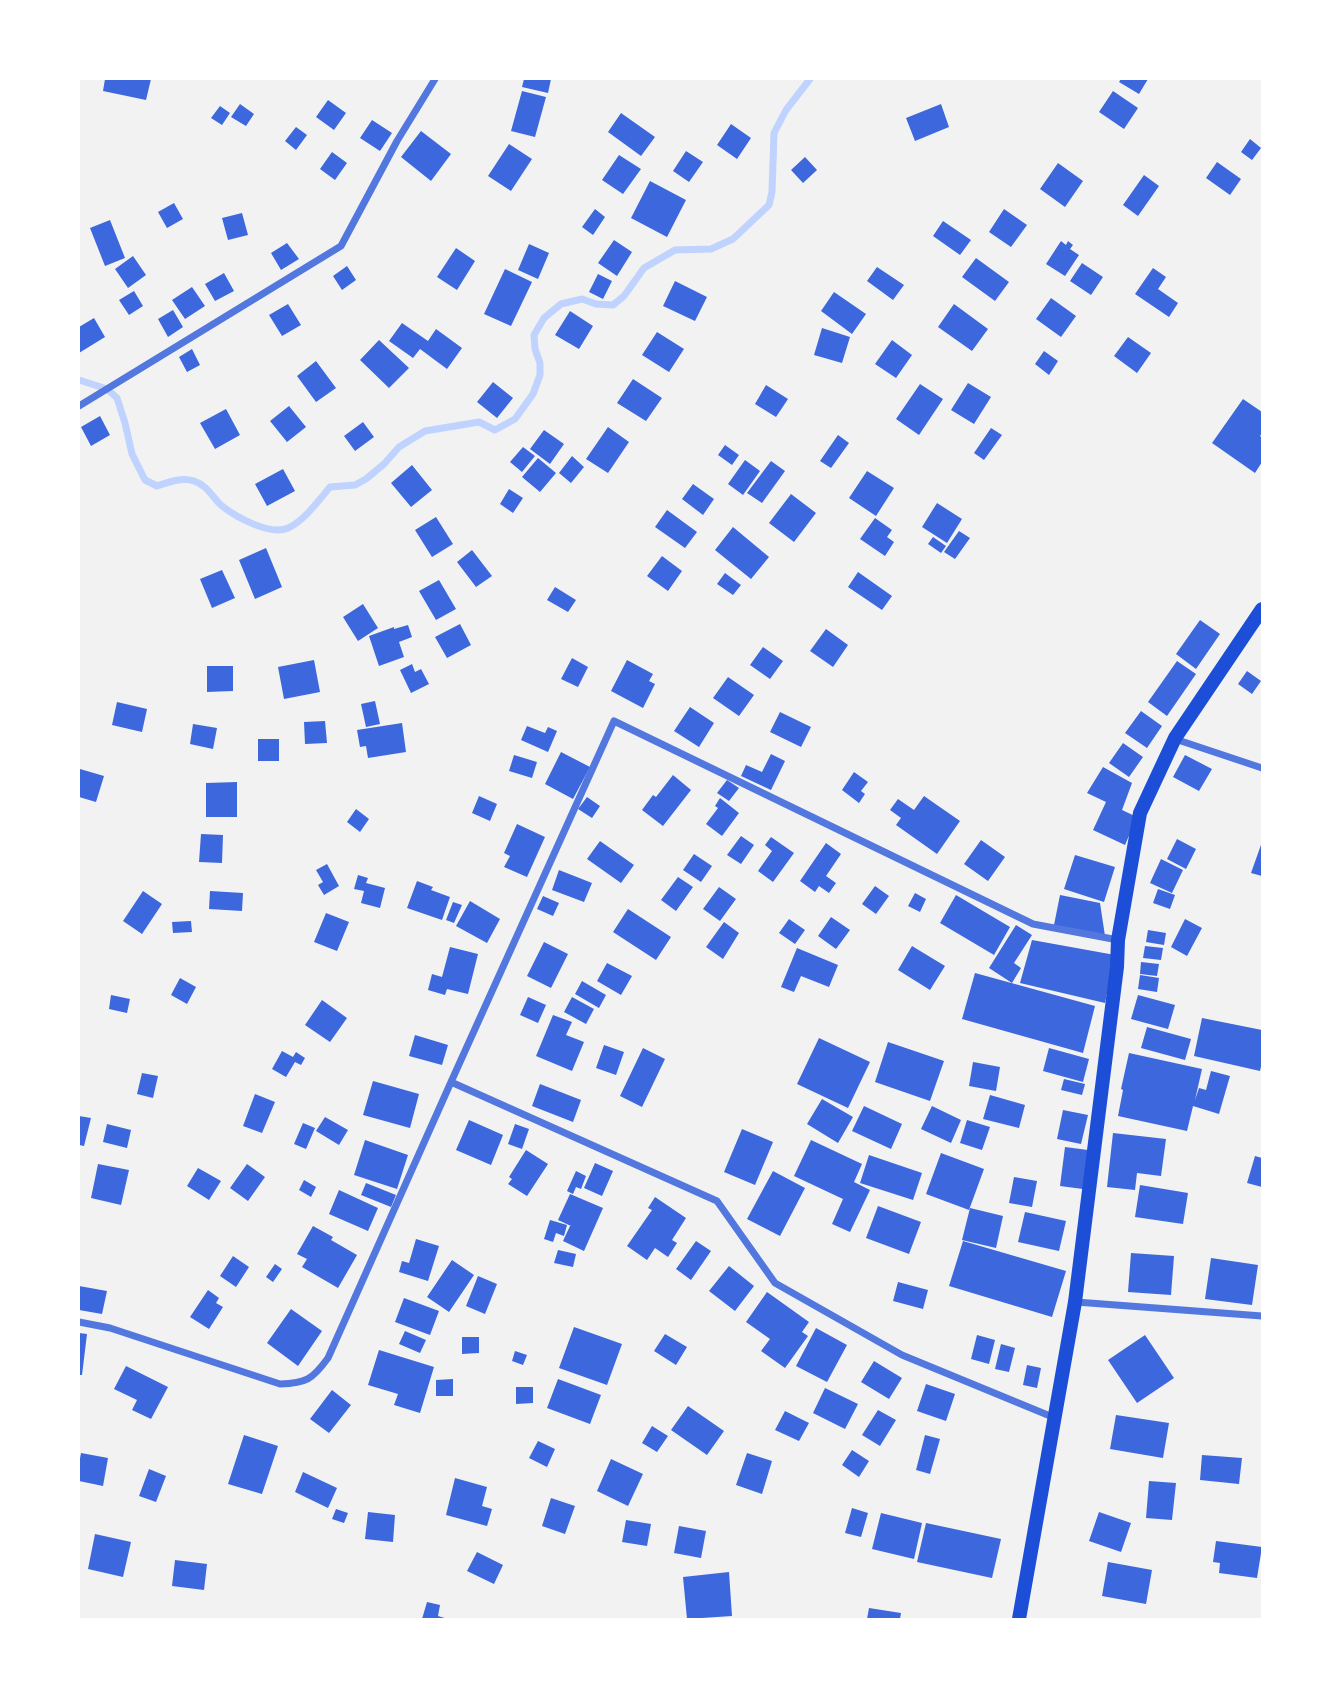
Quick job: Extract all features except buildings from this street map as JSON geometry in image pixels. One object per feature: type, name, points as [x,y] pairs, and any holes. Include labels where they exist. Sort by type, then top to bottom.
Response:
[{"type":"main road","points":[[1019,1619],[1075,1302],[1117,967],[1118,940],[1140,813],[1175,738],[1262,609]]},
{"type":"street","points":[[79,406],[341,246],[397,141],[435,79]]},
{"type":"street","points":[[79,1322],[110,1328],[279,1384],[301,1383],[315,1375],[328,1358],[614,721],[1033,924],[1118,940]]},
{"type":"street","points":[[1175,738],[1262,768]]},
{"type":"street","points":[[451,1082],[717,1201],[775,1283],[902,1354],[1055,1418]]},
{"type":"street","points":[[1075,1302],[1262,1316]]},
{"type":"waterway","points":[[79,380],[107,389],[117,398],[132,454],[145,480],[157,486],[180,480],[194,481],[222,506],[244,520],[272,529],[288,528],[305,515],[330,487],[355,485],[366,479],[399,447],[425,431],[479,422],[495,430],[515,419],[533,394],[540,375],[534,335],[544,318],[561,304],[582,299],[596,304],[613,305],[624,296],[644,268],[675,250],[711,249],[733,239],[769,205],[774,133],[786,110],[810,79]]}]
